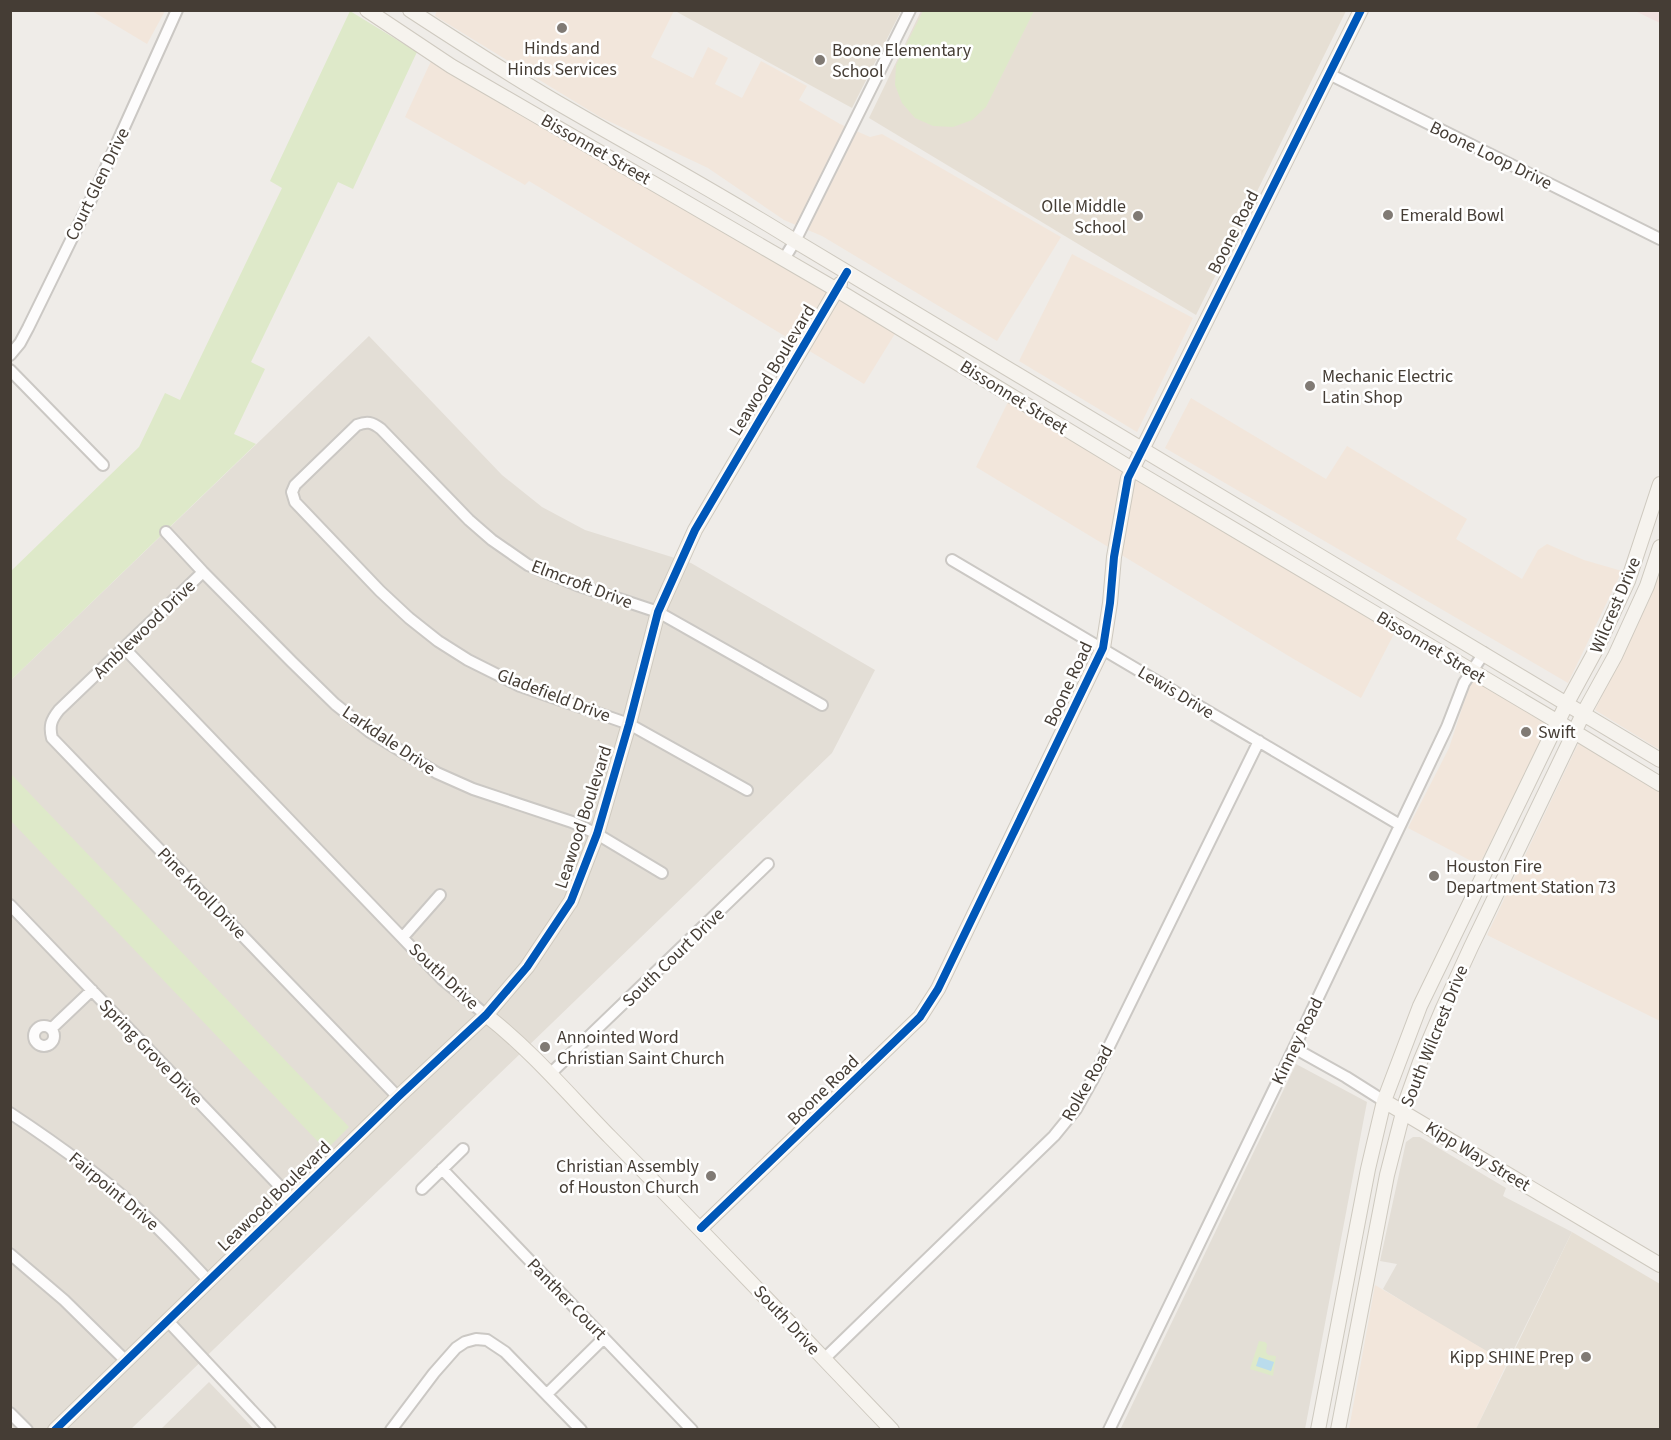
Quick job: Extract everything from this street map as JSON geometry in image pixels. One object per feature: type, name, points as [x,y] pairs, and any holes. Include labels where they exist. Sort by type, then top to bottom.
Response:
[{"type":"main road","name":"Bissonnet Street","points":[[368,10],[452,66],[837,290],[1131,469],[1660,784]]},
{"type":"main road","name":"Bissonnet Street","points":[[410,10],[462,45],[556,102],[730,201],[1660,760]]},
{"type":"main road","name":"Boone Road","points":[[701,1228],[920,1017],[938,989],[1103,648],[1114,557],[1131,469],[1361,10]]},
{"type":"main road","points":[[648,179],[658,159]]},
{"type":"main road","name":"Leawood Boulevard","points":[[55,1430],[292,1199],[486,1015],[527,967],[571,902],[597,834],[658,612],[700,522],[847,272]]},
{"type":"main road","name":"Wilcrest Drive","points":[[1558,722],[1598,646],[1628,581],[1660,484]]},
{"type":"main road","name":"Wilcrest Drive","points":[[1575,732],[1615,656],[1647,586],[1660,547]]},
{"type":"main road","points":[[1628,581],[1647,586]]},
{"type":"main road","points":[[1391,624],[1403,604]]},
{"type":"main road","name":"South Wilcrest Drive","points":[[1318,1430],[1368,1169],[1384,1101],[1420,1006],[1558,722]]},
{"type":"main road","name":"South Wilcrest Drive","points":[[1338,1430],[1387,1175],[1403,1112],[1434,1026],[1575,732]]},
{"type":"main road","points":[[1474,893],[1494,900]]},
{"type":"main road","name":"South Drive","points":[[486,1015],[550,1073],[701,1228],[892,1430]]},
{"type":"main road","name":"Kipp Way Street","points":[[1384,1101],[1660,1265]]},
{"type":"main road","points":[[1335,1344],[1354,1347]]},
{"type":"street","name":"Court Glen Drive","points":[[10,354],[20,343],[28,328],[99,183],[177,10]]},
{"type":"street","points":[[784,259],[910,10]]},
{"type":"street","name":"Boone Loop Drive","points":[[1329,74],[1657,237]]},
{"type":"street","points":[[10,370],[103,465]]},
{"type":"street","name":"Elmcroft Drive","points":[[323,531],[295,502],[292,492],[295,485],[357,424],[372,422],[469,520],[492,540],[528,565],[576,585],[658,612],[822,705]]},
{"type":"street","name":"Gladefield Drive","points":[[323,531],[409,618],[438,641],[468,660],[520,686],[629,724],[747,790]]},
{"type":"street","name":"Larkdale Drive","points":[[166,532],[335,704],[370,732],[437,772],[473,789],[572,822],[597,834],[662,873]]},
{"type":"street","name":"Lewis Drive","points":[[952,560],[1400,825]]},
{"type":"street","name":"Amblewood Drive","points":[[85,686],[203,572]]},
{"type":"street","name":"South Drive","points":[[125,649],[442,979],[486,1015]]},
{"type":"street","name":"Kinney Road","points":[[1109,1430],[1447,727],[1464,683],[1484,653]]},
{"type":"street","name":"Pine Knoll Drive","points":[[85,686],[52,718],[49,727],[52,738],[398,1097]]},
{"type":"street","name":"Rolke Road","points":[[824,1359],[1054,1136],[1076,1109],[1094,1077],[1259,741]]},
{"type":"street","name":"South Court Drive","points":[[550,1073],[768,864]]},
{"type":"street","points":[[403,938],[440,895]]},
{"type":"street","name":"Spring Grove Drive","points":[[12,910],[292,1199]]},
{"type":"street","points":[[51,1029],[92,990]]},
{"type":"street","name":"Kipp Way Street","points":[[1294,1048],[1384,1101]]},
{"type":"street","name":"Fairpoint Drive","points":[[10,1113],[57,1144],[118,1192],[163,1233],[208,1280]]},
{"type":"street","points":[[422,1190],[463,1149]]},
{"type":"street","name":"Panther Court","points":[[442,1169],[692,1430]]},
{"type":"street","points":[[10,1254],[64,1300],[126,1361]]},
{"type":"street","points":[[167,1320],[270,1430]]},
{"type":"street","points":[[547,1394],[604,1338]]},
{"type":"street","points":[[392,1430],[434,1373],[456,1348],[476,1339],[487,1340],[505,1352],[581,1430]]},
{"type":"street","points":[[10,1413],[27,1430]]},
{"type":"shaded area","points":[[437,10],[674,11],[651,57],[693,78],[708,47],[728,58],[715,84],[742,98],[761,61],[807,86],[799,100],[840,124],[870,137],[882,134],[1061,237],[997,341],[822,236],[784,220],[708,168],[600,117],[435,16]]},
{"type":"shaded area","name":"Boone Elementary School","points":[[678,10],[901,11],[852,108],[677,12]]},
{"type":"shaded area","points":[[92,11],[165,11],[147,44]]},
{"type":"shaded area","name":"Olle Middle School","points":[[921,11],[1346,11],[1196,315],[869,118]]},
{"type":"shaded area","points":[[1635,11],[1660,11],[1660,23]]},
{"type":"shaded area","points":[[432,59],[896,332],[864,384],[529,181],[525,185],[405,117]]},
{"type":"shaded area","points":[[1072,254],[1193,318],[1137,432],[1019,361]]},
{"type":"shaded area","points":[[369,336],[502,475],[542,507],[585,530],[691,563],[875,670],[832,753],[131,1429],[11,1430],[11,680]]},
{"type":"shaded area","points":[[1191,398],[1326,479],[1347,446],[1467,519],[1456,539],[1522,579],[1538,550],[1547,544],[1584,560],[1622,571],[1568,683],[1165,448]]},
{"type":"shaded area","points":[[1008,402],[1396,630],[1361,698],[976,467]]},
{"type":"shaded area","points":[[1660,571],[1660,750],[1595,710],[1647,605]]},
{"type":"shaded area","points":[[1472,678],[1552,724],[1479,865],[1408,828],[1449,748]]},
{"type":"shaded area","points":[[1579,742],[1660,790],[1660,1021],[1487,935]]},
{"type":"shaded area","points":[[1296,1064],[1367,1102],[1305,1429],[1120,1430]]},
{"type":"shaded area","points":[[1413,1137],[1420,1137],[1506,1188],[1503,1196],[1572,1232],[1507,1363],[1383,1289],[1397,1264],[1380,1261],[1406,1142]]},
{"type":"shaded area","name":"Kipp SHINE Prep","points":[[1572,1232],[1660,1284],[1660,1429],[1476,1429]]},
{"type":"shaded area","points":[[1375,1285],[1507,1363],[1476,1429],[1349,1429]]},
{"type":"shaded area","points":[[209,1382],[254,1429],[161,1429]]},
{"type":"green space","points":[[350,11],[417,52],[353,189],[338,182],[251,362],[265,369],[234,434],[256,444],[11,680],[11,571],[139,447],[165,393],[180,400],[282,188],[270,181]]},
{"type":"green space","points":[[923,11],[1034,11],[986,107],[972,120],[953,127],[933,126],[915,118],[902,103],[895,85],[896,65]]},
{"type":"green space","points":[[11,774],[349,1127],[326,1150],[11,821]]},
{"type":"green space","points":[[1259,1341],[1267,1344],[1268,1355],[1276,1356],[1273,1376],[1250,1369]]},
{"type":"water","points":[[1259,1357],[1274,1362],[1271,1371],[1256,1366]]},
{"type":"cycle path","points":[[701,1228],[920,1017],[938,989],[1103,648],[1114,557],[1128,478],[1361,10]]},
{"type":"cycle path","points":[[55,1430],[398,1097],[486,1015],[527,967],[571,901],[597,834],[658,612],[695,530],[847,272]]},
{"type":"place","name":"Hinds and Hinds Services","points":[[562,28]]},
{"type":"place","name":"Boone Elementary School","points":[[820,60]]},
{"type":"place","name":"Emerald Bowl","points":[[1388,215]]},
{"type":"place","name":"Olle Middle School","points":[[1138,216]]},
{"type":"place","name":"Mechanic Electric Latin Shop","points":[[1310,386]]},
{"type":"place","name":"Swift","points":[[1526,732]]},
{"type":"place","name":"Houston Fire Department Station 73","points":[[1434,876]]},
{"type":"place","name":"Annointed Word Christian Saint Church","points":[[545,1047]]},
{"type":"place","name":"Christian Assembly of Houston Church","points":[[711,1176]]},
{"type":"place","name":"Kipp SHINE Prep","points":[[1586,1357]]}]
